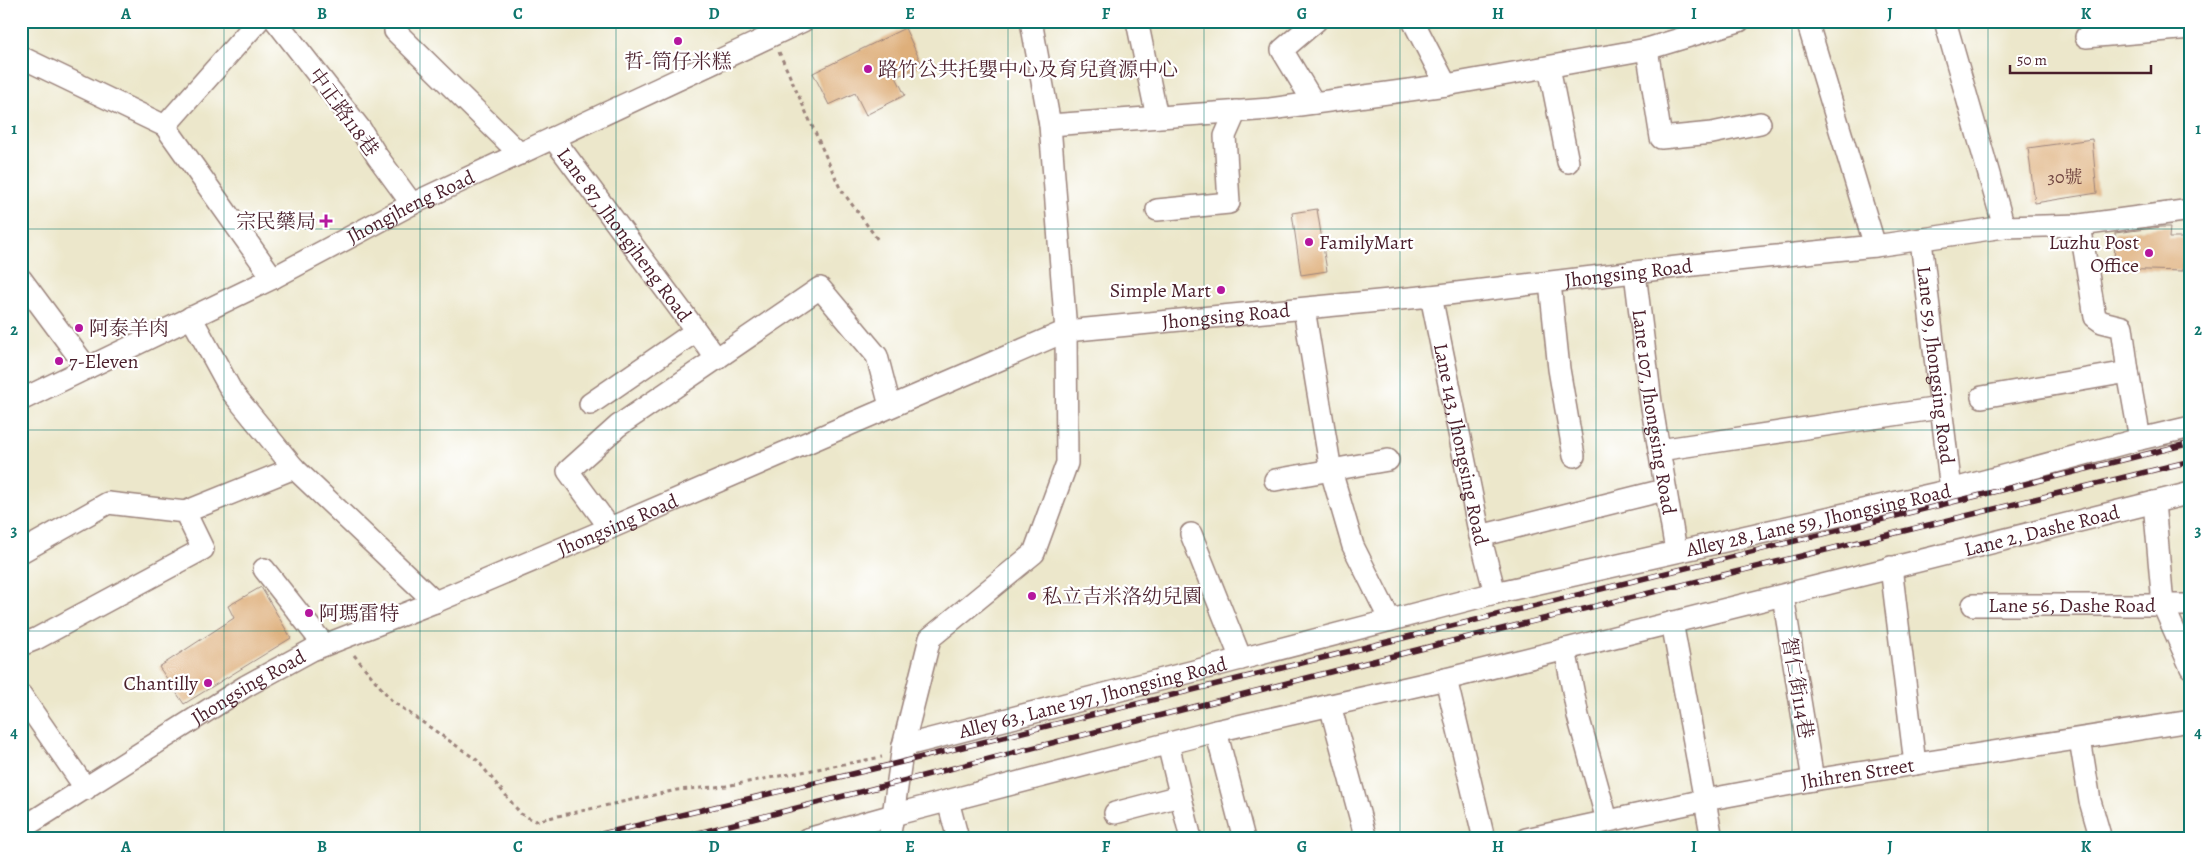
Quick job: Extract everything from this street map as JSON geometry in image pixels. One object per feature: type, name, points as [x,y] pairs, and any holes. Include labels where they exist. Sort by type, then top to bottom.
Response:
[{"type":"street","points":[[165,126],[258,21]]},
{"type":"street","name":"中正路118巷","points":[[276,21],[361,130],[377,156],[412,204]]},
{"type":"street","points":[[396,21],[395,31],[520,154]]},
{"type":"street","name":"Jhongjheng Road","points":[[21,400],[190,316],[273,278],[412,204],[803,21]]},
{"type":"street","points":[[889,839],[903,749],[930,638],[1034,553],[1067,463],[1066,331],[1050,125],[1031,21]]},
{"type":"street","points":[[1137,21],[1157,117]]},
{"type":"street","points":[[1314,103],[1282,50],[1316,21]]},
{"type":"street","points":[[1416,21],[1414,23],[1446,85]]},
{"type":"street","points":[[1050,125],[1236,111],[1314,103],[1446,85],[1647,49],[1739,21]]},
{"type":"street","points":[[1807,21],[1875,246]]},
{"type":"street","points":[[1945,21],[2004,227]]},
{"type":"street","points":[[2086,37],[2191,28]]},
{"type":"street","points":[[1647,49],[1661,138],[1712,133],[1760,123]]},
{"type":"street","points":[[21,57],[165,126],[273,278]]},
{"type":"street","points":[[1549,67],[1568,162]]},
{"type":"street","points":[[1157,210],[1229,203],[1225,136],[1236,111]]},
{"type":"street","name":"Lane 87, Jhongjheng Road","points":[[553,138],[717,359]]},
{"type":"street","name":"Jhongsing Road","points":[[86,790],[246,686],[332,642],[435,602],[610,528],[1066,331],[1431,296],[1736,260],[1920,241],[2004,227],[2080,225],[2191,210]]},
{"type":"street","points":[[2080,225],[2095,317],[2102,322],[2122,327],[2140,439]]},
{"type":"street","name":"Lane 59, Jhongsing Road","points":[[1920,241],[1951,490]]},
{"type":"street","name":"Lane 107, Jhongsing Road","points":[[1635,273],[1651,402],[1664,490],[1676,551]]},
{"type":"street","points":[[21,279],[87,368]]},
{"type":"street","points":[[1550,283],[1558,369],[1574,456]]},
{"type":"street","points":[[610,528],[568,471],[618,426],[820,288],[877,356],[890,406]]},
{"type":"street","name":"Lane 143, Jhongsing Road","points":[[1431,296],[1480,536],[1495,592]]},
{"type":"street","points":[[1304,309],[1331,471],[1353,546],[1390,620]]},
{"type":"street","points":[[190,316],[232,392],[294,468],[435,602]]},
{"type":"street","name":"Lane 87, Jhongjheng Road","points":[[590,404],[696,331]]},
{"type":"street","points":[[1982,397],[2128,372]]},
{"type":"street","points":[[1659,450],[1940,408]]},
{"type":"street","name":"Alley 28, Lane 59, Jhongsing Road","points":[[1240,659],[1495,592],[1951,490],[2191,427]]},
{"type":"street","points":[[1276,480],[1388,460]]},
{"type":"street","points":[[21,552],[108,503],[185,512],[294,468]]},
{"type":"street","points":[[1480,536],[1664,490]]},
{"type":"street","name":"Lane 2, Dashe Road","points":[[807,839],[948,800],[1216,731],[1446,679],[2191,493]]},
{"type":"street","points":[[2154,502],[2163,605],[2191,605]]},
{"type":"street","points":[[21,645],[70,621],[202,549],[185,512]]},
{"type":"street","name":"Alley 63, Lane 197, Jhongsing Road","points":[[903,749],[1240,659],[1191,534]]},
{"type":"street","points":[[1891,568],[1915,764]]},
{"type":"street","points":[[264,569],[332,642]]},
{"type":"street","name":"智仁街114巷","points":[[1782,596],[1813,780]]},
{"type":"street","name":"Lane 56, Dashe Road","points":[[1973,605],[2163,605],[2191,668]]},
{"type":"street","points":[[1672,622],[1712,839]]},
{"type":"street","points":[[1565,649],[1578,716],[1607,820]]},
{"type":"street","points":[[1446,679],[1484,839]]},
{"type":"street","points":[[21,696],[86,790],[21,829]]},
{"type":"street","points":[[1330,705],[1366,839]]},
{"type":"street","name":"Jhihren Street","points":[[1526,839],[1607,820],[1813,780],[2191,721]]},
{"type":"street","points":[[1216,731],[1244,839]]},
{"type":"street","points":[[2080,739],[2090,801],[2101,839]]},
{"type":"street","points":[[1168,744],[1191,839]]},
{"type":"street","points":[[1115,813],[1180,796]]},
{"type":"street","points":[[948,800],[958,839]]},
{"type":"path","points":[[772,36],[840,188],[878,240]]},
{"type":"path","points":[[332,642],[392,701],[477,760],[521,814],[536,820],[677,790],[726,786],[903,749]]},
{"type":"building","name":"路竹公共托嬰中心及育兒資源中心","points":[[905,28],[922,65],[896,77],[905,95],[866,115],[855,93],[829,105],[813,73]]},
{"type":"building","points":[[2092,139],[2097,193],[2035,203],[2028,148]]},
{"type":"building","name":"FamilyMart","points":[[1317,209],[1327,271],[1301,275],[1292,213]]},
{"type":"building","name":"Luzhu Post Office","points":[[2170,227],[2169,238],[2184,238],[2183,271],[2114,269],[2115,233]]},
{"type":"building","points":[[261,587],[291,638],[184,704],[159,667],[234,618],[228,606]]},
{"type":"railway","points":[[581,839],[902,762],[2191,443]]},
{"type":"railway","points":[[675,839],[1444,643],[2191,461]]},
{"type":"place","name":"哲-筒仔米糕","points":[[678,41]]},
{"type":"place","name":"路竹公共托嬰中心及育兒資源中心","points":[[868,69]]},
{"type":"place","name":"宗民藥局","points":[[326,221]]},
{"type":"place","name":"FamilyMart","points":[[1309,242]]},
{"type":"place","name":"Luzhu Post Office","points":[[2149,253]]},
{"type":"place","name":"Simple Mart","points":[[1221,290]]},
{"type":"place","name":"阿泰羊肉","points":[[79,328]]},
{"type":"place","name":"7-Eleven","points":[[59,361]]},
{"type":"place","name":"私立吉米洛幼兒園","points":[[1032,596]]},
{"type":"place","name":"阿瑪雷特","points":[[309,613]]},
{"type":"place","name":"Chantilly","points":[[208,683]]}]
